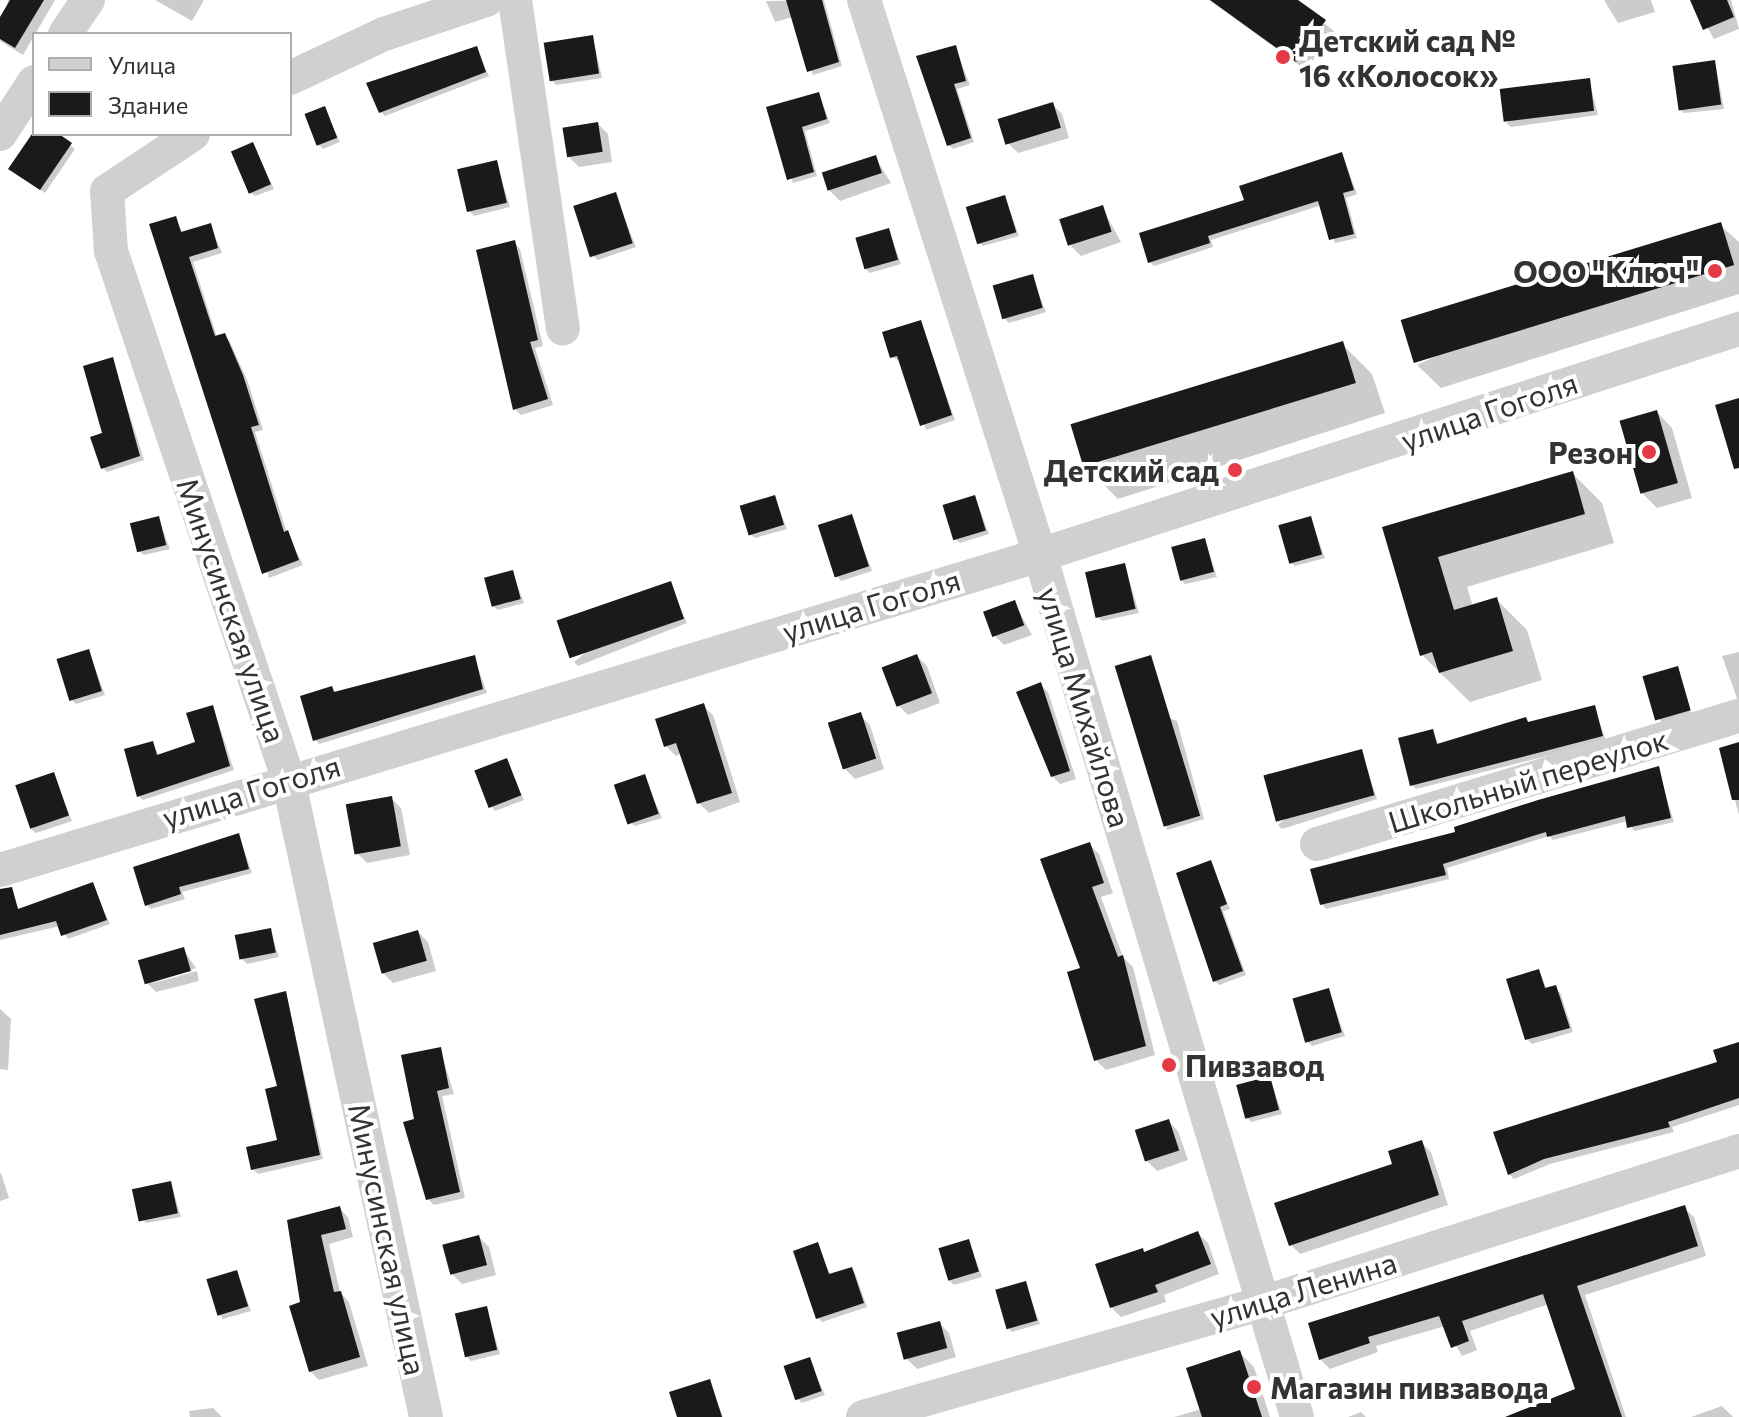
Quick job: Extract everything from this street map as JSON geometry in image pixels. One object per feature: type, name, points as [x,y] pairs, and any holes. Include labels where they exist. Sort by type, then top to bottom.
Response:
[{"type":"street","points":[[66,32],[88,0]]},
{"type":"street","points":[[292,77],[384,34],[486,0]]},
{"type":"street","points":[[515,0],[563,329]]},
{"type":"street","name":"улица Михайлова","points":[[864,0],[1040,555],[1297,1417]]},
{"type":"street","points":[[0,134],[32,85]]},
{"type":"street","name":"Минусинская улица","points":[[190,136],[107,191],[111,251],[288,778],[426,1417]]},
{"type":"street","name":"улица Гоголя","points":[[0,870],[288,778],[1040,555],[1739,329]]},
{"type":"street","name":"Школьный переулок","points":[[1317,844],[1739,716]]},
{"type":"street","name":"улица Ленина","points":[[863,1417],[1262,1303],[1739,1151]]},
{"type":"building","points":[[10,0],[44,0],[15,48],[0,39],[0,17]]},
{"type":"building","points":[[786,0],[822,0],[839,62],[807,72]]},
{"type":"building","points":[[1210,0],[1298,0],[1326,20],[1296,62]]},
{"type":"building","points":[[1690,0],[1727,0],[1734,17],[1703,30]]},
{"type":"building","points":[[593,35],[599,74],[550,81],[544,43]]},
{"type":"building","points":[[956,45],[966,81],[954,84],[971,138],[947,146],[916,56]]},
{"type":"building","points":[[477,46],[486,72],[379,113],[366,83]]},
{"type":"building","points":[[1715,60],[1721,105],[1679,111],[1672,66]]},
{"type":"building","points":[[1590,78],[1594,111],[1504,122],[1500,89]]},
{"type":"building","points":[[819,92],[827,119],[802,127],[814,172],[787,180],[766,107]]},
{"type":"building","points":[[1053,102],[1061,128],[1005,145],[998,119]]},
{"type":"building","points":[[325,106],[337,138],[317,146],[304,114]]},
{"type":"building","points":[[598,122],[603,152],[567,157],[562,128]]},
{"type":"building","points":[[32,134],[62,136],[72,143],[40,190],[8,169]]},
{"type":"building","points":[[253,142],[271,184],[249,194],[231,151]]},
{"type":"building","points":[[1342,152],[1354,190],[1343,193],[1354,234],[1329,240],[1318,201],[1208,236],[1210,243],[1148,263],[1139,233],[1244,200],[1239,186]]},
{"type":"building","points":[[876,155],[882,173],[828,191],[822,173]]},
{"type":"building","points":[[497,160],[507,203],[467,212],[457,169]]},
{"type":"building","points":[[616,192],[633,243],[590,257],[573,206]]},
{"type":"building","points":[[1005,195],[1016,232],[977,244],[966,207]]},
{"type":"building","points":[[1103,205],[1112,232],[1068,246],[1059,219]]},
{"type":"building","points":[[176,216],[181,232],[211,223],[218,248],[189,257],[215,336],[225,333],[243,375],[259,425],[251,427],[284,532],[288,530],[299,560],[262,574],[149,224]]},
{"type":"building","points":[[1721,222],[1734,265],[1414,363],[1401,320]]},
{"type":"building","points":[[889,228],[898,260],[864,269],[855,238]]},
{"type":"building","points":[[515,240],[538,340],[530,342],[548,399],[513,410],[476,250]]},
{"type":"building","points":[[1033,274],[1043,308],[1002,319],[993,286]]},
{"type":"building","points":[[921,320],[952,415],[920,426],[897,356],[890,358],[882,332]]},
{"type":"building","points":[[1343,341],[1356,383],[1083,466],[1070,424]]},
{"type":"building","points":[[113,357],[140,456],[101,469],[90,437],[102,433],[83,366]]},
{"type":"building","points":[[1739,398],[1739,468],[1734,469],[1715,405]]},
{"type":"building","name":"Резон","points":[[1657,410],[1678,483],[1640,494],[1620,421]]},
{"type":"building","points":[[1573,471],[1585,514],[1438,557],[1454,610],[1497,597],[1513,651],[1439,673],[1432,652],[1420,656],[1382,527]]},
{"type":"building","points":[[775,495],[784,525],[749,535],[740,506]]},
{"type":"building","points":[[975,495],[986,530],[953,540],[942,505]]},
{"type":"building","points":[[852,514],[869,566],[835,577],[818,525]]},
{"type":"building","points":[[159,516],[166,545],[137,552],[130,523]]},
{"type":"building","points":[[1311,516],[1322,554],[1289,564],[1278,525]]},
{"type":"building","points":[[1205,538],[1214,572],[1180,581],[1171,547]]},
{"type":"building","points":[[1125,563],[1136,609],[1096,618],[1085,572]]},
{"type":"building","points":[[513,570],[521,599],[492,607],[484,578]]},
{"type":"building","points":[[671,581],[684,619],[570,658],[557,620]]},
{"type":"building","points":[[1015,600],[1024,625],[992,637],[983,612]]},
{"type":"building","points":[[89,649],[102,691],[69,701],[56,659]]},
{"type":"building","points":[[917,654],[932,693],[897,707],[882,668]]},
{"type":"building","points":[[475,655],[483,689],[313,741],[300,696],[332,686],[334,692]]},
{"type":"building","points":[[1151,655],[1200,816],[1164,827],[1115,666]]},
{"type":"building","points":[[1678,666],[1691,710],[1655,720],[1642,676]]},
{"type":"building","points":[[1041,682],[1070,771],[1051,777],[1016,692]]},
{"type":"building","points":[[704,703],[732,793],[697,804],[676,743],[664,747],[655,719]]},
{"type":"building","points":[[213,705],[230,766],[137,797],[124,749],[153,741],[157,755],[195,742],[186,713]]},
{"type":"building","points":[[1595,705],[1603,736],[1410,786],[1398,738],[1433,729],[1437,744],[1526,717],[1528,722]]},
{"type":"building","points":[[861,712],[876,759],[843,769],[828,723]]},
{"type":"building","points":[[1739,742],[1739,800],[1732,800],[1719,748]]},
{"type":"building","points":[[1362,749],[1374,795],[1276,822],[1263,775]]},
{"type":"building","points":[[507,758],[521,795],[489,808],[474,771]]},
{"type":"building","points":[[1659,766],[1671,818],[1627,828],[1625,816],[1547,837],[1546,832],[1443,864],[1446,875],[1320,905],[1310,869],[1455,832],[1454,827]]},
{"type":"building","points":[[54,772],[69,815],[30,829],[15,785]]},
{"type":"building","points":[[645,774],[659,814],[627,824],[614,785]]},
{"type":"building","points":[[392,796],[401,846],[355,854],[346,804]]},
{"type":"building","points":[[239,833],[249,869],[179,887],[181,894],[145,906],[133,867]]},
{"type":"building","points":[[1090,842],[1104,883],[1092,887],[1118,957],[1123,955],[1146,1046],[1094,1061],[1067,972],[1080,968],[1040,859]]},
{"type":"building","points":[[1211,860],[1227,904],[1220,907],[1243,971],[1213,982],[1176,873]]},
{"type":"building","points":[[93,882],[107,920],[61,936],[56,921],[0,935],[0,889],[12,887],[18,909]]},
{"type":"building","points":[[271,928],[276,953],[239,960],[235,935]]},
{"type":"building","points":[[418,930],[427,961],[382,974],[373,943]]},
{"type":"building","points":[[184,947],[191,971],[145,984],[138,960]]},
{"type":"building","points":[[1539,969],[1545,988],[1556,985],[1570,1028],[1525,1040],[1506,979]]},
{"type":"building","points":[[1329,988],[1342,1032],[1305,1043],[1292,998]]},
{"type":"building","points":[[286,991],[320,1155],[251,1170],[246,1147],[277,1140],[265,1089],[277,1086],[254,999]]},
{"type":"building","points":[[1739,1042],[1739,1098],[1668,1122],[1670,1127],[1544,1159],[1508,1175],[1493,1132],[1717,1062],[1713,1050]]},
{"type":"building","points":[[441,1047],[449,1088],[437,1091],[460,1192],[426,1200],[403,1122],[414,1119],[401,1055]]},
{"type":"building","points":[[1270,1076],[1279,1110],[1245,1119],[1236,1085]]},
{"type":"building","points":[[1169,1119],[1179,1150],[1145,1162],[1135,1130]]},
{"type":"building","points":[[1422,1140],[1439,1195],[1289,1246],[1274,1203],[1392,1164],[1388,1151]]},
{"type":"building","points":[[171,1181],[178,1213],[139,1222],[132,1189]]},
{"type":"building","points":[[1685,1205],[1698,1246],[1577,1286],[1622,1417],[1505,1417],[1575,1389],[1543,1294],[1462,1321],[1469,1341],[1451,1348],[1439,1316],[1368,1337],[1370,1343],[1319,1360],[1308,1323]]},
{"type":"building","points":[[340,1206],[346,1229],[321,1235],[334,1292],[341,1291],[360,1357],[309,1372],[289,1306],[300,1302],[287,1220]]},
{"type":"building","points":[[1198,1231],[1211,1264],[1155,1285],[1158,1292],[1110,1308],[1095,1264],[1143,1248],[1144,1252]]},
{"type":"building","points":[[479,1235],[487,1265],[450,1275],[442,1245]]},
{"type":"building","points":[[969,1239],[979,1272],[948,1281],[938,1248]]},
{"type":"building","points":[[818,1242],[829,1274],[852,1267],[864,1303],[816,1319],[793,1251]]},
{"type":"building","points":[[237,1270],[248,1306],[218,1316],[206,1279]]},
{"type":"building","points":[[1026,1281],[1037,1320],[1007,1329],[995,1290]]},
{"type":"building","points":[[487,1306],[497,1350],[465,1357],[455,1313]]},
{"type":"building","points":[[940,1321],[947,1348],[904,1360],[897,1333]]},
{"type":"building","points":[[1240,1350],[1262,1417],[1202,1417],[1186,1368]]},
{"type":"building","points":[[810,1357],[822,1391],[795,1400],[784,1366]]},
{"type":"building","points":[[710,1379],[722,1417],[677,1417],[669,1392]]},
{"type":"place","name":"Детский сад № 16 «Колосок»","points":[[1283,57]]},
{"type":"place","name":"ООО \"Ключ\"","points":[[1715,271]]},
{"type":"place","name":"Резон","points":[[1649,452]]},
{"type":"place","name":"Детский сад","points":[[1235,470]]},
{"type":"place","name":"Пивзавод","points":[[1169,1065]]},
{"type":"place","name":"Магазин пивзавода","points":[[1254,1387]]}]
